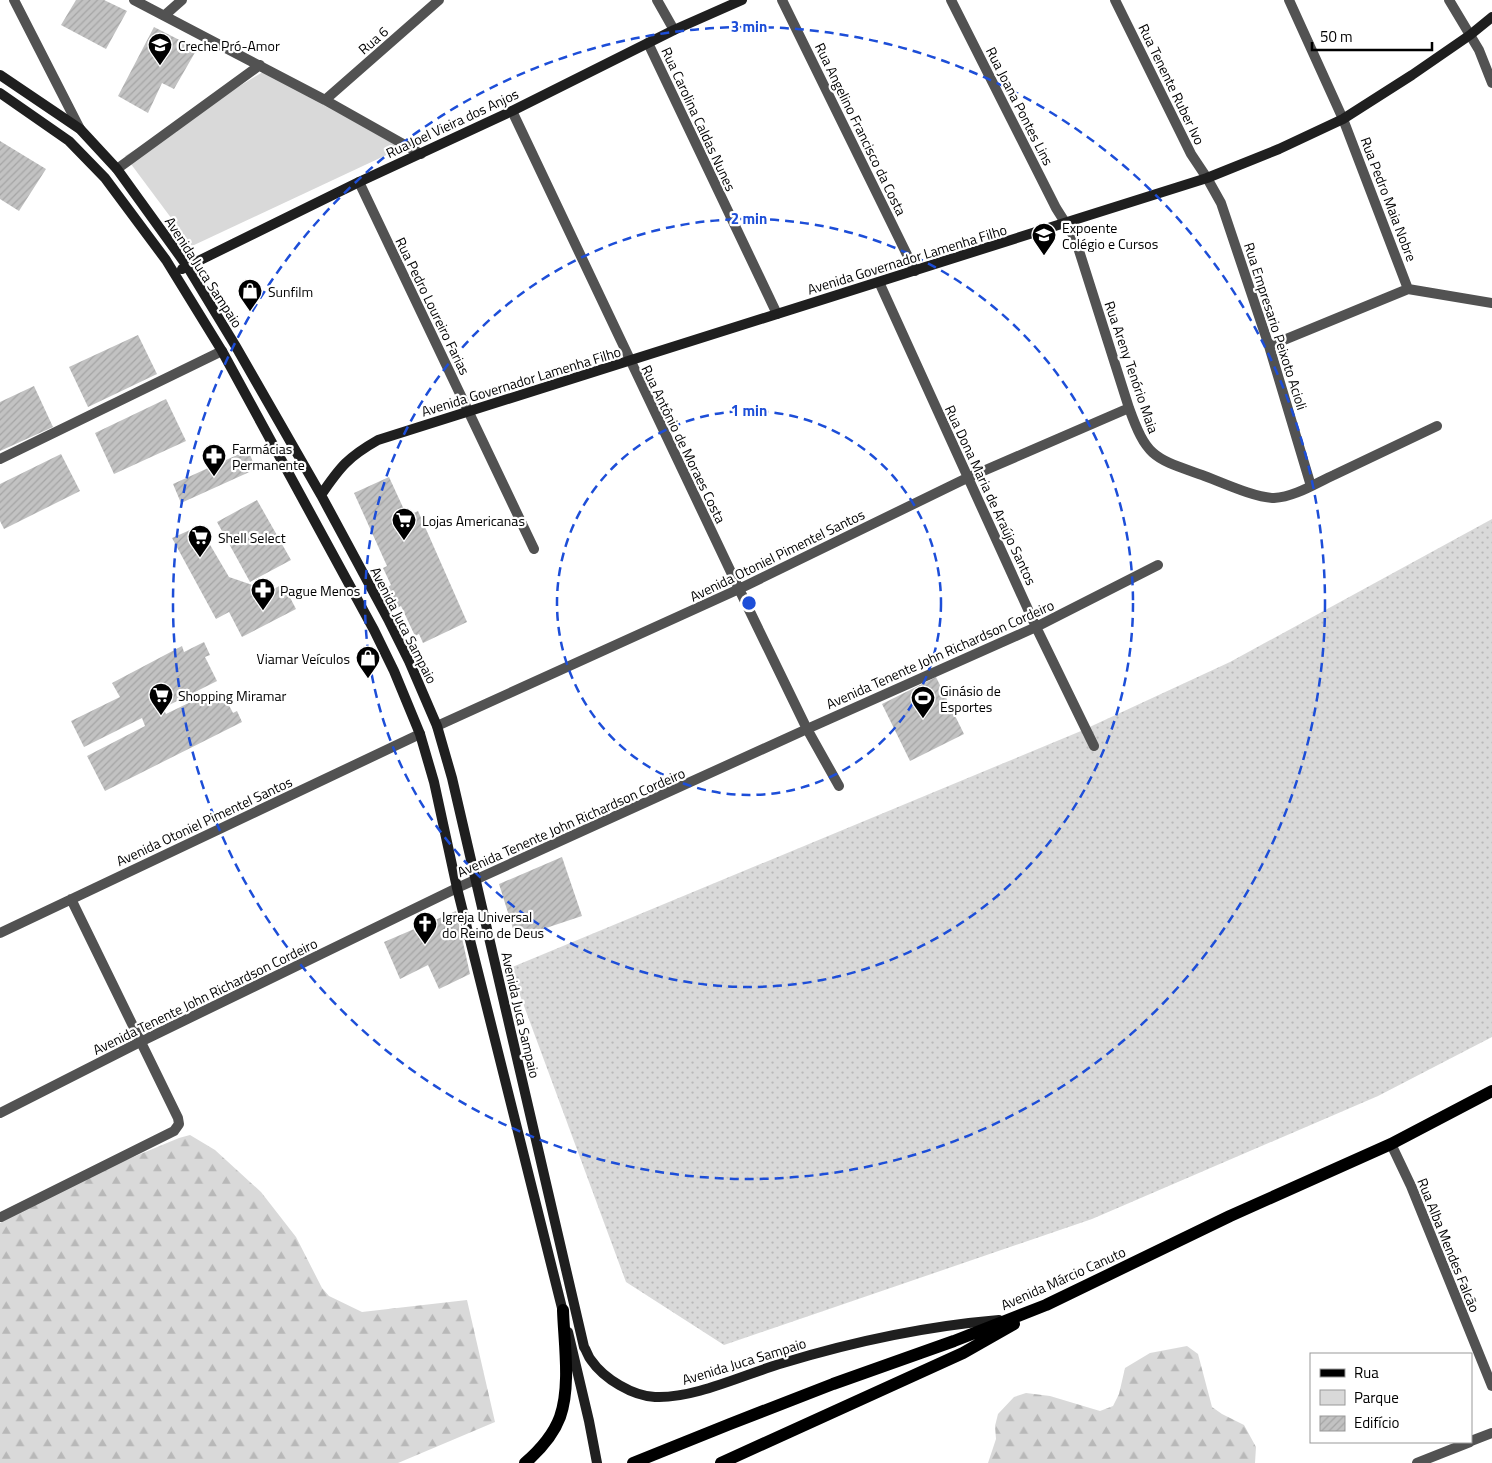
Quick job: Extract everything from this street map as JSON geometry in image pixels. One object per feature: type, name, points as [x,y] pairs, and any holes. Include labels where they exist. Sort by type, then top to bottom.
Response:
[{"type":"main road","name":"Rua Joel Vieira dos Anjos","points":[[175,273],[359,182],[512,111],[674,30],[742,0]]},
{"type":"main road","name":"Avenida Governador Lamenha Filho","points":[[321,495],[338,469],[355,453],[378,440],[1066,224],[1207,178],[1279,149],[1343,119],[1412,76],[1492,17]]},
{"type":"main road","name":"Avenida Juca Sampaio","points":[[0,75],[80,129],[116,169],[187,266],[235,345],[321,495],[409,661],[437,726],[452,778],[584,1347],[591,1361],[611,1380],[636,1394],[655,1397],[678,1396],[702,1390],[784,1362],[847,1346],[959,1323],[1010,1319]]},
{"type":"main road","name":"Avenida Juca Sampaio","points":[[0,93],[69,141],[105,178],[175,273],[222,352],[394,670],[420,734],[434,782],[457,888],[576,1362],[597,1463]]},
{"type":"main road","name":"Avenida Márcio Canuto","points":[[633,1463],[825,1387],[1046,1304],[1230,1216],[1391,1144],[1492,1091]]},
{"type":"main road","points":[[720,1463],[963,1353],[1046,1304]]},
{"type":"main road","points":[[525,1463],[541,1449],[560,1418],[565,1396],[563,1310]]},
{"type":"street","name":"Avenida Juca Sampaio","points":[[14,0],[80,129]]},
{"type":"street","points":[[134,0],[260,65],[421,154]]},
{"type":"street","points":[[165,15],[182,0]]},
{"type":"street","name":"Rua 6","points":[[325,100],[439,0]]},
{"type":"street","points":[[657,0],[674,30]]},
{"type":"street","name":"Rua Angelino Francisco da Costa","points":[[782,0],[915,271]]},
{"type":"street","name":"Rua Joana Pontes Lins","points":[[951,0],[1056,208],[1066,224]]},
{"type":"street","name":"Rua Tenente Ruber Ivo","points":[[1115,0],[1191,154],[1207,178]]},
{"type":"street","name":"Rua Pedro Maia Nobre","points":[[1289,0],[1343,119],[1408,289]]},
{"type":"street","points":[[1449,0],[1479,50],[1492,83]]},
{"type":"street","name":"Rua Carolina Caldas Nunes","points":[[648,44],[777,314]]},
{"type":"street","points":[[116,169],[260,65]]},
{"type":"street","name":"Rua Antônio de Moraes Costa","points":[[512,111],[739,590],[807,729],[839,786]]},
{"type":"street","name":"Rua Empresario Peixoto Acioli","points":[[1207,178],[1221,203],[1269,346],[1311,486]]},
{"type":"street","name":"Rua Pedro Loureiro Farias","points":[[359,182],[534,549]]},
{"type":"street","name":"Rua Areny Tenório Maia","points":[[1066,224],[1075,238],[1138,433],[1146,448],[1163,461],[1256,494],[1274,498],[1311,486],[1437,426]]},
{"type":"street","name":"Rua Dona Maria de Araújo Santos","points":[[878,282],[1036,627],[1094,746]]},
{"type":"street","points":[[1269,346],[1408,289],[1492,303]]},
{"type":"street","points":[[0,459],[222,352]]},
{"type":"street","name":"Avenida Otoniel Pimentel Santos","points":[[437,726],[739,590],[968,478],[1129,408]]},
{"type":"street","name":"Avenida Tenente John Richardson Cordeiro","points":[[0,1113],[140,1042],[457,888],[1036,627],[1158,565]]},
{"type":"street","name":"Avenida Otoniel Pimentel Santos","points":[[0,933],[420,734]]},
{"type":"street","points":[[0,1217],[174,1131],[178,1124],[178,1118],[71,899]]},
{"type":"street","name":"Rua Alba Mendes Falcão","points":[[1391,1144],[1411,1186],[1492,1386]]},
{"type":"street","points":[[1472,1441],[1492,1433]]},
{"type":"street","points":[[1417,1463],[1467,1443]]},
{"type":"green space","points":[[266,70],[412,143],[192,246],[125,156]]},
{"type":"green space","points":[[1492,519],[1492,1037],[1378,1096],[1092,1219],[724,1345],[626,1282],[510,968],[1081,731],[1230,662]]},
{"type":"green space","points":[[190,1135],[215,1150],[261,1192],[296,1237],[322,1288],[329,1296],[362,1312],[467,1300],[495,1422],[398,1463],[0,1463],[0,1223],[37,1197]]},
{"type":"green space","points":[[1187,1346],[1198,1354],[1212,1407],[1244,1425],[1256,1447],[1255,1463],[988,1463],[996,1439],[995,1426],[998,1414],[1014,1397],[1026,1393],[1050,1396],[1100,1411],[1113,1406],[1119,1394],[1125,1368],[1150,1353]]},
{"type":"building","points":[[76,0],[104,0],[127,11],[106,49],[61,25]]},
{"type":"building","name":"Creche Pró-Amor","points":[[154,27],[197,49],[174,89],[162,83],[148,113],[118,96]]},
{"type":"building","points":[[0,141],[46,169],[19,211],[0,199]]},
{"type":"building","points":[[138,335],[157,374],[88,407],[69,367]]},
{"type":"building","points":[[34,386],[53,427],[0,451],[0,402]]},
{"type":"building","points":[[166,399],[186,441],[114,474],[95,433]]},
{"type":"building","name":"Farmácias Permanente","points":[[248,450],[256,469],[181,503],[173,484]]},
{"type":"building","points":[[61,454],[80,491],[4,529],[0,521],[0,484]]},
{"type":"building","name":"Lojas Americanas","points":[[389,477],[407,516],[418,511],[467,622],[423,643],[419,634],[415,636],[401,606],[397,608],[387,588],[391,585],[383,568],[387,566],[354,493]]},
{"type":"building","points":[[257,500],[291,560],[250,582],[217,522]]},
{"type":"building","name":"Shell Select","points":[[199,526],[229,577],[270,591],[283,584],[296,609],[242,637],[229,612],[216,619],[172,538]]},
{"type":"building","name":"Shopping Miramar","points":[[204,642],[210,655],[205,657],[217,681],[163,708],[166,714],[211,692],[213,696],[222,692],[233,713],[237,711],[242,722],[105,791],[87,756],[145,726],[142,718],[84,747],[71,721],[120,697],[112,683],[182,646],[184,652]]},
{"type":"building","name":"Ginásio de Esportes","points":[[936,677],[964,734],[910,761],[882,704]]},
{"type":"building","points":[[562,857],[582,916],[516,938],[499,884]]},
{"type":"building","name":"Igreja Universal do Reino de Deus","points":[[456,911],[470,974],[439,989],[428,965],[400,979],[384,942]]},
{"type":"place","name":"Creche Pró-Amor","points":[[160,66]]},
{"type":"place","name":"Expoente Colégio e Cursos","points":[[1044,256]]},
{"type":"place","name":"Sunfilm","points":[[250,312]]},
{"type":"place","name":"Farmácias Permanente","points":[[214,477]]},
{"type":"place","name":"Lojas Americanas","points":[[404,541]]},
{"type":"place","name":"Shell Select","points":[[200,558]]},
{"type":"place","name":"Pague Menos","points":[[263,611]]},
{"type":"place","name":"Viamar Veículos","points":[[368,679]]},
{"type":"place","name":"Shopping Miramar","points":[[161,716]]},
{"type":"place","name":"Ginásio de Esportes","points":[[923,719]]},
{"type":"place","name":"Igreja Universal do Reino de Deus","points":[[425,945]]}]
